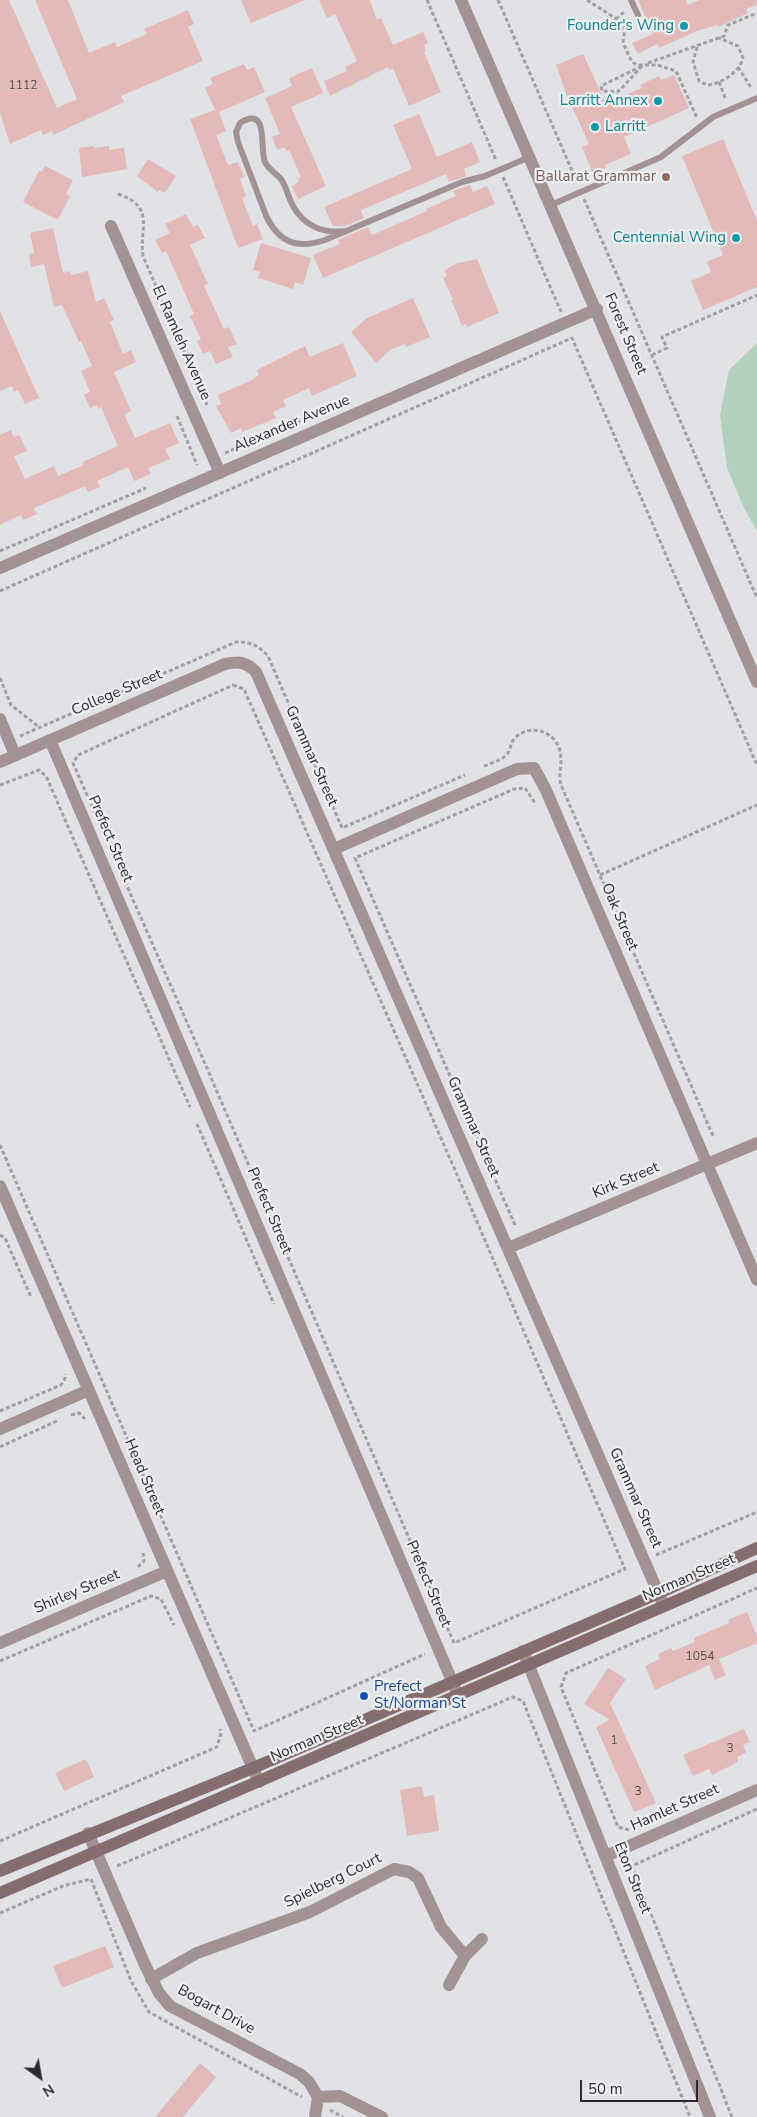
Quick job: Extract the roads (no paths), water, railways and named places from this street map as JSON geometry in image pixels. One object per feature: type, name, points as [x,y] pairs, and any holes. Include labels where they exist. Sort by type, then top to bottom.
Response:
[{"type":"main road","name":"Norman Street","points":[[0,1871],[88,1833],[253,1768],[658,1593],[757,1548]]},
{"type":"main road","name":"Norman Street","points":[[0,1893],[757,1566]]},
{"type":"street","name":"Forest Street","points":[[461,0],[757,682]]},
{"type":"street","name":"El Ramleh Avenue","points":[[111,226],[220,473]]},
{"type":"street","name":"Alexander Avenue","points":[[0,568],[597,310]]},
{"type":"street","name":"College Street","points":[[0,762],[226,664],[238,661],[247,663]]},
{"type":"street","name":"Grammar Street","points":[[247,663],[256,672],[664,1606]]},
{"type":"street","points":[[0,719],[15,755]]},
{"type":"street","name":"Prefect Street","points":[[50,740],[458,1695]]},
{"type":"street","name":"Oak Street","points":[[334,849],[535,762],[757,1280]]},
{"type":"street","name":"Kirk Street","points":[[508,1248],[757,1143]]},
{"type":"street","name":"Head Street","points":[[0,1186],[6,1215],[89,1390],[259,1782]]},
{"type":"street","points":[[0,1429],[89,1390]]},
{"type":"street","name":"Shirley Street","points":[[0,1643],[167,1571]]},
{"type":"street","name":"Eton Street","points":[[523,1651],[710,2117]]},
{"type":"street","name":"Hamlet Street","points":[[606,1856],[757,1790]]},
{"type":"street","name":"Bogart Drive","points":[[88,1833],[151,1979],[170,2006],[300,2074],[309,2082],[317,2106]]},
{"type":"street","name":"Spielberg Court","points":[[151,1979],[197,1952],[310,1912],[394,1869],[409,1872],[418,1878],[440,1927],[464,1956]]},
{"type":"street","points":[[449,1985],[464,1956],[482,1939]]},
{"type":"street","points":[[317,2106],[340,2096],[382,2117]]},
{"type":"lane","points":[[631,0],[638,15]]},
{"type":"lane","points":[[551,205],[661,157],[713,117],[757,98]]},
{"type":"lane","points":[[346,231],[324,231],[309,225],[300,217],[281,179],[264,161],[262,152],[263,134],[258,122],[255,119],[247,119],[240,123],[236,132],[238,142],[272,228],[283,238],[302,246],[325,240],[462,182],[500,170],[530,157]]},
{"type":"place","name":"Founder's Wing","points":[[684,26]]},
{"type":"place","name":"Larritt Annex","points":[[658,101]]},
{"type":"place","name":"Larritt","points":[[595,127]]},
{"type":"place","name":"Ballarat Grammar","points":[[666,177]]},
{"type":"place","name":"Centennial Wing","points":[[736,238]]},
{"type":"place","name":"Prefect St/Norman St","points":[[364,1696]]}]
